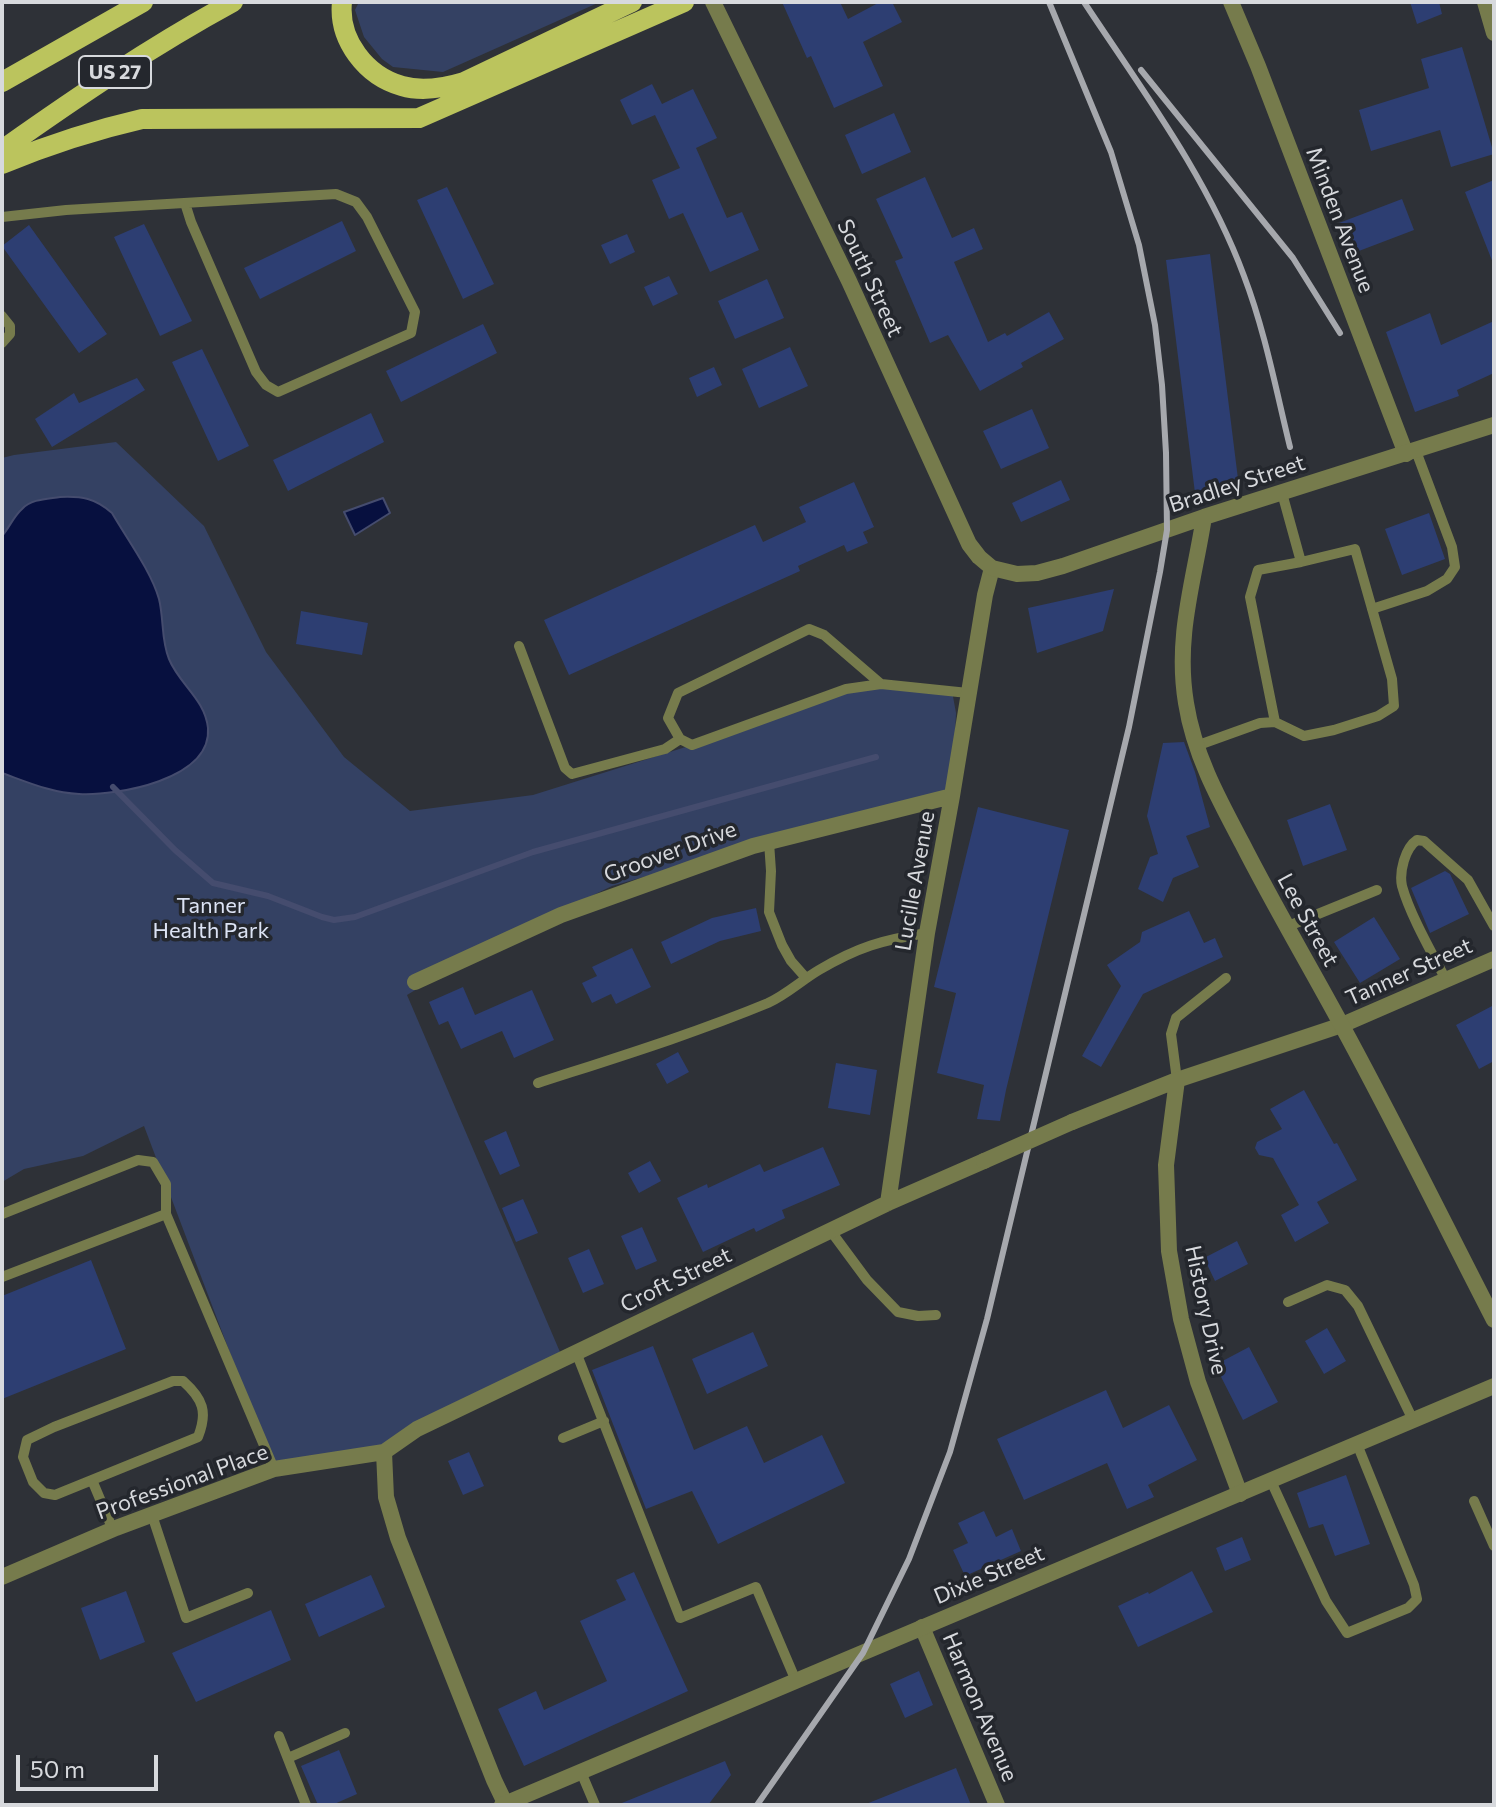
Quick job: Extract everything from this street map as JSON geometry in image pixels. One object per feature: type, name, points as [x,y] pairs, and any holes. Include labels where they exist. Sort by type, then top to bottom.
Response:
[{"type":"main road","name":"US 27","points":[[2,82],[143,2]]},
{"type":"main road","name":"US 27","points":[[2,150],[93,86],[233,2]]},
{"type":"main road","points":[[342,2],[347,37],[363,63],[390,82],[428,89],[464,82],[632,2]]},
{"type":"main road","points":[[2,164],[53,143],[142,119],[419,118],[684,2]]},
{"type":"street","name":"South Street","points":[[713,2],[849,281],[969,544],[992,568]]},
{"type":"street","name":"Minden Avenue","points":[[1231,2],[1411,453]]},
{"type":"street","points":[[1485,2],[1494,33]]},
{"type":"street","name":"Bradley Street","points":[[992,568],[1017,574],[1037,573],[1063,566],[1204,517],[1494,425]]},
{"type":"street","name":"Lee Street","points":[[1204,517],[1182,647],[1186,704],[1196,746],[1211,785],[1342,1025],[1494,1320]]},
{"type":"street","name":"Lucille Avenue","points":[[888,1203],[927,933],[992,568]]},
{"type":"street","name":"Groover Drive","points":[[415,982],[561,915],[753,846],[952,796]]},
{"type":"street","name":"Tanner Street","points":[[1342,1025],[1494,959]]},
{"type":"street","name":"Croft Street","points":[[384,1452],[417,1429],[888,1203],[1072,1122],[1177,1080],[1342,1025]]},
{"type":"street","name":"History Drive","points":[[1177,1080],[1166,1165],[1169,1251],[1181,1319],[1198,1382],[1240,1494]]},
{"type":"street","name":"Dixie Street","points":[[504,1804],[1494,1386]]},
{"type":"street","points":[[384,1452],[386,1497],[398,1538],[504,1804]]},
{"type":"street","name":"Professional Place","points":[[2,1577],[113,1530],[274,1469],[384,1452]]},
{"type":"street","name":"Harmon Avenue","points":[[922,1627],[997,1805]]},
{"type":"lane","points":[[2,217],[66,210],[336,194],[356,202],[367,217],[415,312],[411,333],[278,392],[266,385],[256,372],[185,203]]},
{"type":"lane","points":[[2,316],[10,326],[10,334],[2,343]]},
{"type":"lane","points":[[1372,609],[1427,591],[1447,579],[1455,567],[1452,547],[1411,453]]},
{"type":"lane","points":[[1282,493],[1301,562]]},
{"type":"lane","points":[[1196,746],[1260,723],[1275,722],[1304,736],[1334,730],[1378,716],[1394,706],[1392,679],[1355,549],[1258,570],[1250,597],[1275,722]]},
{"type":"lane","points":[[881,684],[824,635],[809,629],[678,693],[668,718],[680,739],[692,745],[846,689],[881,684],[968,693]]},
{"type":"lane","points":[[519,646],[565,768],[572,774],[665,749],[680,739]]},
{"type":"lane","points":[[1446,980],[1401,883],[1410,845],[1417,840],[1424,841],[1468,880],[1494,926]]},
{"type":"lane","points":[[769,842],[769,912],[782,945],[806,978]]},
{"type":"lane","points":[[1286,927],[1377,890]]},
{"type":"lane","points":[[538,1083],[685,1035],[772,1001],[852,951],[887,939],[927,933]]},
{"type":"lane","points":[[1177,1080],[1171,1034],[1176,1018],[1226,978]]},
{"type":"lane","points":[[2,1214],[138,1160],[153,1162],[166,1184],[166,1214],[274,1469]]},
{"type":"lane","points":[[2,1277],[166,1214]]},
{"type":"lane","points":[[830,1230],[867,1280],[898,1312],[918,1316],[936,1315]]},
{"type":"lane","points":[[1288,1302],[1327,1285],[1345,1290],[1358,1306],[1413,1420]]},
{"type":"lane","points":[[576,1352],[680,1618],[756,1587],[796,1681]]},
{"type":"lane","points":[[173,1381],[183,1381],[195,1392],[203,1408],[204,1423],[198,1437],[92,1480],[55,1495],[44,1493],[33,1482],[23,1457],[27,1440],[173,1381]]},
{"type":"lane","points":[[563,1438],[604,1421]]},
{"type":"lane","points":[[1271,1481],[1326,1601],[1347,1633],[1408,1608],[1417,1599],[1414,1585],[1357,1444]]},
{"type":"lane","points":[[92,1480],[113,1530]]},
{"type":"lane","points":[[1474,1501],[1494,1546]]},
{"type":"lane","points":[[152,1515],[186,1618],[248,1593]]},
{"type":"lane","points":[[288,1758],[345,1733]]},
{"type":"lane","points":[[279,1736],[306,1805]]},
{"type":"lane","points":[[581,1772],[595,1805]]},
{"type":"green space","points":[[359,2],[600,2],[443,72],[393,67],[382,59],[364,37],[355,10]]},
{"type":"green space","name":"Tanner Health Park","points":[[116,442],[204,526],[266,652],[344,757],[410,811],[533,795],[692,745],[846,689],[881,684],[952,691],[956,713],[952,796],[753,846],[612,886],[487,947],[407,995],[563,1359],[384,1452],[274,1469],[144,1126],[83,1156],[24,1169],[2,1182],[2,458]]},
{"type":"shaded area","points":[[60,497],[88,499],[112,513],[155,588],[161,607],[165,644],[173,668],[197,700],[206,718],[205,746],[195,761],[179,772],[137,788],[95,794],[69,793],[2,773],[2,536],[16,515],[30,503]]},
{"type":"shaded area","points":[[383,498],[390,513],[355,535],[344,512]]},
{"type":"building","points":[[782,2],[840,2],[848,19],[880,2],[892,2],[902,22],[863,42],[883,86],[834,108]]},
{"type":"building","points":[[1410,2],[1439,2],[1442,14],[1417,24]]},
{"type":"building","points":[[1462,47],[1494,154],[1451,167],[1440,130],[1371,151],[1359,110],[1429,88],[1421,59]]},
{"type":"building","points":[[652,84],[662,104],[693,89],[717,138],[696,148],[727,218],[742,212],[759,250],[710,272],[683,213],[669,219],[652,180],[680,168],[655,115],[632,125],[620,100]]},
{"type":"building","points":[[894,113],[911,152],[862,174],[845,135]]},
{"type":"building","points":[[925,177],[952,238],[974,228],[983,249],[954,262],[988,342],[1005,333],[1007,336],[1049,312],[1064,339],[980,391],[948,335],[930,343],[895,261],[903,258],[876,199]]},
{"type":"building","points":[[1494,180],[1494,263],[1493,263],[1465,192]]},
{"type":"building","points":[[447,187],[494,284],[463,299],[417,200]]},
{"type":"building","points":[[1402,199],[1414,230],[1351,254],[1339,223]]},
{"type":"building","points":[[342,221],[356,251],[260,299],[244,268]]},
{"type":"building","points":[[144,224],[192,321],[160,336],[114,237]]},
{"type":"building","points":[[29,225],[107,334],[79,353],[2,246]]},
{"type":"building","points":[[627,234],[635,252],[610,264],[601,245]]},
{"type":"building","points":[[1210,254],[1239,487],[1195,493],[1166,260]]},
{"type":"building","points":[[669,276],[678,294],[653,306],[644,287]]},
{"type":"building","points":[[767,279],[784,318],[735,339],[718,301]]},
{"type":"building","points":[[1430,313],[1441,345],[1494,321],[1494,373],[1457,390],[1459,396],[1415,412],[1386,332]]},
{"type":"building","points":[[483,324],[497,353],[401,402],[386,371]]},
{"type":"building","points":[[790,347],[808,386],[759,408],[742,369]]},
{"type":"building","points":[[202,349],[249,446],[218,461],[172,362]]},
{"type":"building","points":[[714,367],[722,385],[697,397],[689,378]]},
{"type":"building","points":[[137,378],[145,390],[52,447],[35,419],[74,393],[79,403]]},
{"type":"building","points":[[1032,409],[1049,448],[1001,469],[983,431]]},
{"type":"building","points":[[371,413],[384,442],[288,491],[273,460]]},
{"type":"building","points":[[1061,480],[1070,500],[1021,522],[1012,503]]},
{"type":"building","points":[[854,482],[874,527],[863,532],[868,543],[847,552],[844,545],[798,566],[800,571],[569,675],[544,620],[755,525],[763,542],[806,522],[799,507]]},
{"type":"building","points":[[1429,513],[1445,559],[1402,575],[1385,529]]},
{"type":"building","points":[[1114,589],[1103,631],[1037,653],[1028,608]]},
{"type":"building","points":[[301,611],[368,623],[362,655],[296,644]]},
{"type":"building","points":[[1184,742],[1210,827],[1186,836],[1199,867],[1173,878],[1163,902],[1138,889],[1150,857],[1158,854],[1147,816],[1163,743]]},
{"type":"building","points":[[1330,804],[1347,850],[1303,866],[1287,820]]},
{"type":"building","points":[[978,807],[1069,830],[1000,1121],[977,1119],[984,1085],[937,1073],[956,993],[934,987]]},
{"type":"building","points":[[1445,871],[1450,874],[1469,914],[1430,933],[1411,888]]},
{"type":"building","points":[[756,908],[761,931],[720,941],[671,964],[661,942],[712,918]]},
{"type":"building","points":[[1189,911],[1204,943],[1215,938],[1223,957],[1143,994],[1101,1067],[1082,1056],[1121,986],[1107,965],[1140,942],[1142,932]]},
{"type":"building","points":[[1374,917],[1400,959],[1360,983],[1334,942]]},
{"type":"building","points":[[632,948],[651,987],[616,1004],[611,994],[592,1003],[582,983],[597,976],[592,967]]},
{"type":"building","points":[[463,987],[475,1015],[532,990],[554,1040],[514,1058],[502,1031],[461,1049],[448,1021],[439,1025],[429,1002]]},
{"type":"building","points":[[1494,1005],[1494,1061],[1479,1069],[1456,1025]]},
{"type":"building","points":[[678,1052],[689,1072],[667,1084],[656,1064]]},
{"type":"building","points":[[836,1063],[877,1070],[870,1115],[828,1108]]},
{"type":"building","points":[[1304,1090],[1357,1180],[1317,1202],[1329,1223],[1295,1242],[1281,1215],[1299,1205],[1273,1158],[1259,1155],[1255,1148],[1257,1142],[1282,1129],[1270,1109]]},
{"type":"building","points":[[506,1131],[520,1166],[500,1175],[484,1141]]},
{"type":"building","points":[[823,1147],[840,1185],[782,1210],[785,1218],[756,1232],[754,1228],[703,1252],[677,1198],[707,1184],[708,1188],[760,1164],[764,1172]]},
{"type":"building","points":[[650,1161],[661,1181],[639,1193],[628,1173]]},
{"type":"building","points":[[523,1199],[538,1233],[516,1242],[502,1208]]},
{"type":"building","points":[[642,1227],[657,1261],[636,1270],[621,1236]]},
{"type":"building","points":[[1237,1241],[1248,1264],[1215,1281],[1204,1258]]},
{"type":"building","points":[[589,1249],[604,1284],[583,1293],[568,1258]]},
{"type":"building","points":[[91,1260],[126,1349],[2,1399],[2,1296]]},
{"type":"building","points":[[1327,1328],[1346,1361],[1324,1374],[1305,1341]]},
{"type":"building","points":[[753,1332],[768,1366],[707,1394],[692,1359]]},
{"type":"building","points":[[653,1346],[694,1450],[747,1426],[764,1463],[822,1435],[845,1483],[718,1544],[692,1491],[646,1509],[592,1370]]},
{"type":"building","points":[[1249,1347],[1278,1402],[1243,1420],[1215,1365]]},
{"type":"building","points":[[1106,1390],[1123,1428],[1169,1405],[1197,1460],[1148,1485],[1154,1497],[1127,1509],[1107,1463],[1024,1500],[997,1439]]},
{"type":"building","points":[[469,1452],[484,1486],[463,1495],[448,1461]]},
{"type":"building","points":[[1346,1475],[1370,1544],[1335,1556],[1323,1524],[1309,1528],[1297,1493]]},
{"type":"building","points":[[984,1511],[996,1537],[1012,1529],[1021,1551],[965,1576],[953,1550],[968,1543],[958,1523]]},
{"type":"building","points":[[1242,1537],[1251,1560],[1225,1571],[1216,1548]]},
{"type":"building","points":[[1192,1571],[1213,1612],[1138,1647],[1118,1606],[1149,1594]]},
{"type":"building","points":[[634,1572],[688,1691],[524,1766],[498,1709],[536,1691],[544,1710],[607,1681],[580,1621],[626,1600],[616,1580]]},
{"type":"building","points":[[371,1575],[385,1607],[319,1637],[305,1604]]},
{"type":"building","points":[[126,1591],[145,1642],[100,1660],[81,1608]]},
{"type":"building","points":[[271,1610],[291,1660],[196,1702],[172,1653]]},
{"type":"building","points":[[919,1671],[933,1705],[905,1718],[890,1684]]},
{"type":"building","points":[[339,1750],[357,1794],[332,1805],[318,1805],[301,1766]]},
{"type":"building","points":[[725,1761],[731,1775],[708,1805],[617,1805]]},
{"type":"building","points":[[956,1768],[971,1805],[866,1804]]},
{"type":"waterway","points":[[113,787],[175,850],[213,883],[268,896],[334,920],[355,917],[533,852],[876,757]]},
{"type":"railway","points":[[757,1805],[863,1653],[909,1559],[950,1452],[987,1319],[1129,727],[1167,530],[1162,385],[1155,325],[1139,245],[1111,152],[1049,2]]},
{"type":"railway","points":[[1084,2],[1172,134],[1229,239],[1258,318],[1290,447]]},
{"type":"railway","points":[[1141,70],[1293,258],[1340,333]]}]
